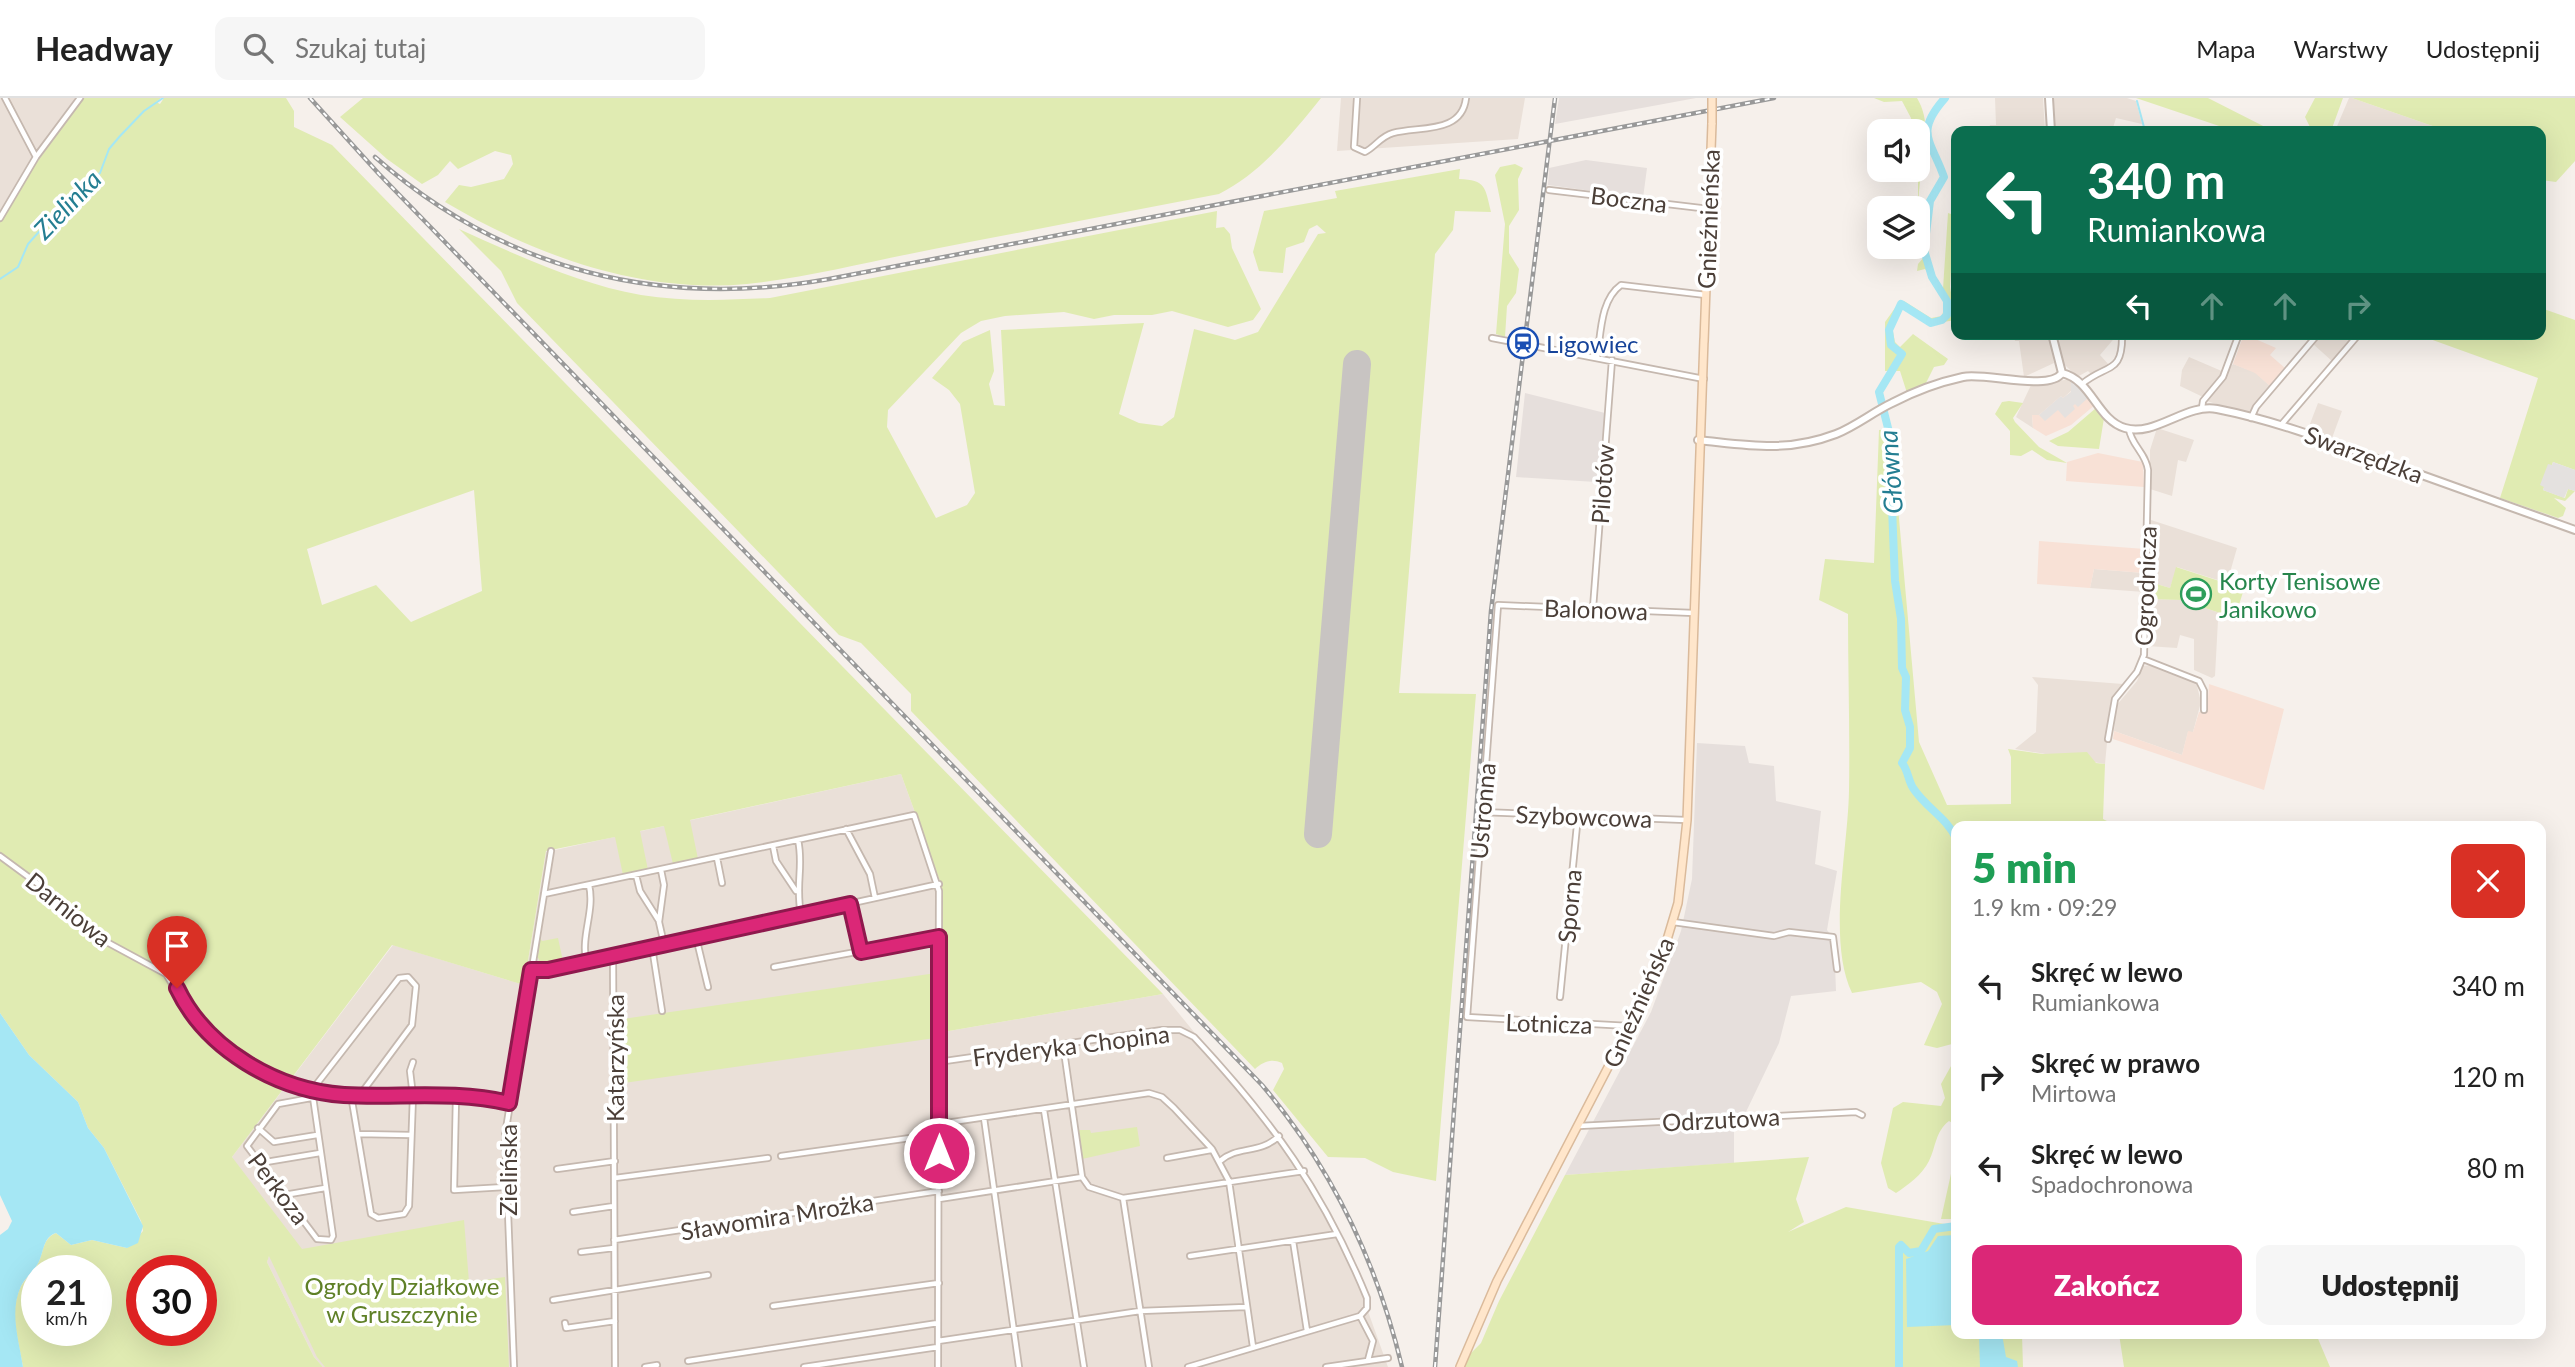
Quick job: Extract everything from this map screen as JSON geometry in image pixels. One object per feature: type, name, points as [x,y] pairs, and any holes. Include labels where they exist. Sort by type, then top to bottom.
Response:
[{"type":"main road","name":"Gnieźnieńska","points":[[1460,1367],[1493,1291],[1657,973],[1681,886],[1687,820],[1712,98]]},
{"type":"street","points":[[5,98],[36,158]]},
{"type":"street","points":[[0,218],[36,158],[80,98]]},
{"type":"street","points":[[1357,98],[1354,147],[1365,152],[1393,133],[1457,120],[1464,111],[1466,98]]},
{"type":"street","points":[[2049,98],[2051,126]]},
{"type":"street","name":"Boczna","points":[[1549,190],[1709,209]]},
{"type":"street","points":[[0,202],[4,211]]},
{"type":"street","points":[[1597,358],[1606,305],[1620,285],[1706,295]]},
{"type":"street","points":[[1492,338],[1703,378]]},
{"type":"street","points":[[2054,340],[2062,373],[2082,384],[2112,420],[2129,429],[2149,426],[2202,408],[2203,401],[2231,362],[2237,340]]},
{"type":"street","points":[[2082,384],[2112,368],[2120,360],[2122,340]]},
{"type":"street","points":[[2251,418],[2256,407],[2313,340]]},
{"type":"street","points":[[2281,425],[2354,340]]},
{"type":"street","name":"Pilotów","points":[[1593,608],[1612,360]]},
{"type":"street","points":[[1701,440],[1764,448],[1785,447],[1833,435],[1892,403],[1962,377],[2039,380],[2057,378],[2062,373]]},
{"type":"street","name":"Swarzędzka","points":[[2202,408],[2281,425],[2575,530]]},
{"type":"street","name":"Ogrodnicza","points":[[2108,739],[2115,699],[2137,672],[2143,659],[2148,470],[2145,457],[2132,440],[2129,429]]},
{"type":"street","name":"Balonowa","points":[[1498,605],[1694,613]]},
{"type":"street","name":"Ustronna","points":[[1467,1017],[1498,605]]},
{"type":"street","points":[[2143,659],[2199,681],[2204,691],[2204,710]]},
{"type":"street","name":"Szybowcowa","points":[[1482,812],[1687,820]]},
{"type":"street","points":[[544,894],[914,815],[939,884],[938,1367]]},
{"type":"street","name":"Sporna","points":[[1560,997],[1578,815]]},
{"type":"street","points":[[846,829],[870,874],[875,898]]},
{"type":"street","points":[[796,892],[801,855],[798,840]]},
{"type":"street","points":[[773,846],[776,861],[796,892],[801,914]]},
{"type":"street","name":"Zielińska","points":[[514,1367],[504,1147],[551,851]]},
{"type":"street","name":"Darniowa","points":[[0,856],[52,895],[103,940],[166,974],[191,1015],[236,1056],[265,1073],[313,1088],[351,1095],[456,1097],[509,1103]]},
{"type":"street","points":[[717,858],[722,883]]},
{"type":"street","points":[[659,922],[664,885],[662,870]]},
{"type":"street","points":[[636,876],[640,891],[659,922],[664,944]]},
{"type":"street","points":[[531,970],[586,961],[939,884]]},
{"type":"street","points":[[586,961],[583,943],[591,896],[589,885]]},
{"type":"street","points":[[850,904],[861,952]]},
{"type":"street","points":[[1673,922],[1774,936],[1789,932],[1833,937],[1837,969]]},
{"type":"street","points":[[696,937],[708,987]]},
{"type":"street","points":[[774,967],[939,937]]},
{"type":"street","points":[[652,947],[662,1011]]},
{"type":"street","name":"Katarzyńska","points":[[613,955],[615,1367]]},
{"type":"street","points":[[313,1088],[399,978],[408,977],[416,986],[415,1018],[360,1095]]},
{"type":"street","name":"Lotnicza","points":[[1467,1017],[1631,1026]]},
{"type":"street","name":"Fryderyka Chopina","points":[[938,1062],[1162,1030],[1189,1034],[1238,1085],[1279,1136],[1304,1171],[1342,1239],[1367,1298],[1367,1308],[1360,1316],[1373,1341],[1368,1360]]},
{"type":"street","points":[[1063,1044],[1082,1177],[1089,1187],[1123,1198],[1304,1171]]},
{"type":"street","points":[[351,1095],[370,1212],[376,1218],[403,1214],[408,1210],[413,1096],[410,1071],[413,1062]]},
{"type":"street","name":"Perkoza","points":[[311,1098],[280,1102],[247,1144],[317,1239],[327,1241],[333,1236],[311,1098],[313,1088]]},
{"type":"street","points":[[939,1124],[1155,1094],[1174,1108],[1212,1149],[1229,1181],[1253,1347]]},
{"type":"street","points":[[456,1097],[454,1190],[505,1187]]},
{"type":"street","points":[[1044,1110],[1084,1367]]},
{"type":"street","name":"Odrzutowa","points":[[1579,1126],[1856,1111],[1863,1115]]},
{"type":"street","points":[[984,1118],[1019,1367]]},
{"type":"street","points":[[258,1128],[274,1142],[317,1135]]},
{"type":"street","points":[[358,1134],[411,1135]]},
{"type":"street","points":[[781,1156],[939,1134]]},
{"type":"street","points":[[1220,1161],[1231,1153],[1265,1147],[1279,1136]]},
{"type":"street","points":[[1167,1158],[1212,1149]]},
{"type":"street","points":[[260,1163],[320,1153]]},
{"type":"street","points":[[615,1178],[768,1158]]},
{"type":"street","points":[[557,1170],[615,1161]]},
{"type":"street","points":[[939,1199],[1082,1177]]},
{"type":"street","points":[[284,1195],[325,1188]]},
{"type":"street","name":"Sławomira Mrożka","points":[[614,1240],[939,1191]]},
{"type":"street","points":[[1123,1198],[1149,1367]]},
{"type":"street","points":[[573,1212],[614,1206]]},
{"type":"street","points":[[1190,1256],[1337,1234]]},
{"type":"street","points":[[1293,1241],[1307,1331]]},
{"type":"street","points":[[581,1252],[614,1248]]},
{"type":"street","points":[[553,1300],[708,1275]]},
{"type":"street","points":[[773,1306],[939,1283]]},
{"type":"street","points":[[804,1367],[1013,1330],[1140,1311],[1246,1307]]},
{"type":"street","points":[[1188,1367],[1360,1316]]},
{"type":"street","points":[[565,1323],[566,1328],[615,1321]]},
{"type":"street","points":[[688,1361],[938,1323]]},
{"type":"street","points":[[1326,1367],[1388,1358]]},
{"type":"street","points":[[645,1367],[657,1365]]},
{"type":"shaded area","points":[[0,98],[77,98],[31,158],[0,213]]},
{"type":"shaded area","points":[[1341,98],[1525,98],[1518,139],[1337,151]]},
{"type":"shaded area","points":[[1559,98],[1696,98],[1555,124]]},
{"type":"shaded area","points":[[1995,98],[2043,98],[2045,126],[1990,126],[1996,125]]},
{"type":"shaded area","points":[[2053,98],[2127,98],[2136,101],[2142,124],[2116,118],[2114,126],[2054,126]]},
{"type":"shaded area","points":[[2349,98],[2352,98],[2433,126],[2337,126]]},
{"type":"shaded area","points":[[1586,160],[1647,168],[1643,198],[1548,185],[1549,168]]},
{"type":"shaded area","points":[[2050,340],[2054,363],[2024,377],[2019,341],[2015,341]]},
{"type":"shaded area","points":[[2056,340],[2113,340],[2100,355],[2110,366],[2093,376],[2088,371],[2077,377],[2064,364]]},
{"type":"shaded area","points":[[2242,340],[2258,340],[2276,348],[2270,355],[2286,369],[2271,387],[2255,373],[2233,364]]},
{"type":"shaded area","points":[[2315,340],[2352,340],[2333,362],[2312,343]]},
{"type":"shaded area","points":[[2189,357],[2224,372],[2203,397],[2180,386],[2182,370]]},
{"type":"shaded area","points":[[2233,364],[2255,372],[2271,387],[2247,414],[2207,401]]},
{"type":"shaded area","points":[[2071,379],[2071,391],[2039,415],[2032,415],[2033,428],[2016,417],[2031,385]]},
{"type":"shaded area","points":[[2071,379],[2096,404],[2071,425],[2046,436],[2033,428],[2032,415],[2039,415],[2061,396],[2063,398],[2071,392]]},
{"type":"shaded area","points":[[2071,379],[2089,397],[2078,407],[2075,404],[2075,409],[2065,418],[2058,410],[2045,421],[2039,415],[2061,396],[2063,398],[2071,392]]},
{"type":"shaded area","points":[[1525,393],[1605,413],[1601,479],[1596,482],[1516,477]]},
{"type":"shaded area","points":[[2318,403],[2342,411],[2332,438],[2308,429]]},
{"type":"shaded area","points":[[2157,428],[2194,440],[2186,462],[2178,460],[2172,496],[2150,489],[2150,450]]},
{"type":"shaded area","points":[[2098,453],[2143,462],[2144,487],[2066,481],[2067,462]]},
{"type":"shaded area","points":[[2553,462],[2575,470],[2575,491],[2568,489],[2564,498],[2543,490],[2544,487],[2540,485],[2548,464],[2552,465]]},
{"type":"shaded area","points":[[2151,520],[2237,548],[2227,583],[2177,567],[2170,588],[2150,582]]},
{"type":"shaded area","points":[[2039,541],[2145,549],[2144,573],[2094,569],[2090,588],[2037,584]]},
{"type":"shaded area","points":[[2094,569],[2144,573],[2144,592],[2090,588]]},
{"type":"shaded area","points":[[2150,599],[2181,600],[2226,615],[2218,620],[2215,676],[2212,678],[2194,670],[2194,639],[2180,635],[2177,648],[2147,646]]},
{"type":"shaded area","points":[[2151,665],[2196,682],[2201,702],[2193,732],[2188,732],[2182,755],[2114,731],[2116,706],[2137,681],[2143,666]]},
{"type":"shaded area","points":[[2032,677],[2123,684],[2111,700],[2105,764],[2015,749],[2036,732],[2038,685]]},
{"type":"shaded area","points":[[2209,684],[2284,709],[2264,790],[2113,739],[2114,731],[2182,755],[2188,731],[2193,732],[2199,712],[2207,713]]},
{"type":"shaded area","points":[[1697,743],[1745,746],[1749,763],[1774,766],[1776,801],[1821,811],[1815,864],[1837,871],[1827,930],[1834,939],[1836,991],[1791,996],[1779,1043],[1745,1114],[1734,1124],[1734,1163],[1565,1175],[1651,1012],[1681,931],[1692,879]]},
{"type":"shaded area","points":[[901,774],[941,884],[943,1032],[1163,994],[1304,1167],[1337,1225],[1388,1367],[323,1367],[314,1357],[267,1262],[269,1255],[232,1157],[393,945],[524,985],[546,852]]},
{"type":"green space","name":"Ogrody Działkowe w Gruszczynie","points":[[83,98],[161,98],[156,102],[160,104],[164,98],[286,98],[294,111],[294,127],[332,145],[1163,994],[943,1032],[941,884],[901,774],[690,820],[698,859],[673,864],[664,826],[640,831],[648,870],[623,875],[615,837],[546,851],[524,985],[392,945],[232,1157],[302,1249],[464,1220],[469,1282],[505,1277],[509,1367],[325,1367],[317,1357],[269,1256],[267,1262],[314,1357],[323,1367],[23,1367],[15,1316],[21,1286],[21,1346],[112,1346],[112,1255],[41,1255],[49,1238],[56,1233],[71,1245],[92,1240],[127,1248],[143,1231],[141,1221],[104,1148],[88,1128],[78,1102],[29,1055],[0,1013],[0,221],[20,186]],"holes":[[[474,490],[482,591],[411,622],[376,585],[322,605],[307,549]]]},
{"type":"green space","points":[[363,98],[1321,98],[1262,164],[1219,194],[794,277],[747,284],[707,286],[668,283],[590,267],[515,239],[479,221],[445,202],[459,185],[471,187],[504,179],[513,164],[511,155],[495,151],[458,169],[450,161],[438,175],[422,184],[387,159],[340,117]]},
{"type":"green space","points":[[1874,98],[1917,98],[1924,119],[1911,119],[1902,101],[1884,102]]},
{"type":"green space","points":[[2136,98],[2208,98],[2263,126],[2219,126]]},
{"type":"green space","points":[[2315,98],[2343,98],[2333,126],[2310,126],[2305,117]]},
{"type":"green space","points":[[2352,98],[2575,98],[2575,161],[2556,182],[2546,181],[2546,126],[2433,126]]},
{"type":"green space","points":[[1515,164],[1523,168],[1518,179],[1519,210],[1509,226],[1509,253],[1519,269],[1516,293],[1507,306],[1505,337],[1496,334],[1505,224],[1495,175],[1500,167]]},
{"type":"green space","points":[[1460,169],[1459,179],[1475,181],[1483,186],[1491,212],[1455,211],[1453,230],[1435,254],[1399,693],[1476,694],[1436,1181],[1393,1172],[1365,1158],[1328,1157],[1273,1090],[1284,1069],[1282,1063],[1267,1062],[1255,1069],[911,711],[911,694],[861,643],[839,635],[517,303],[501,271],[459,229],[548,268],[594,284],[657,297],[722,300],[770,298],[1217,211],[1216,228],[1224,227],[1230,234],[1232,248],[1261,309],[1253,320],[1228,327],[1172,311],[1094,319],[1064,312],[1005,316],[981,321],[961,333],[888,410],[887,427],[936,518],[967,505],[975,493],[960,404],[949,390],[932,378],[963,342],[990,330],[994,371],[989,384],[994,405],[1005,406],[1001,330],[1144,323],[1119,414],[1139,423],[1162,426],[1174,417],[1194,329],[1235,340],[1258,332],[1318,234],[1326,233],[1317,225],[1309,229],[1304,242],[1286,248],[1283,273],[1259,271],[1253,252],[1264,211],[1337,198],[1335,191]]},
{"type":"green space","points":[[1948,213],[1951,214],[1951,321],[1930,324],[1903,308],[1892,327],[1895,342],[1900,347],[1913,334],[1948,359],[1944,365],[1934,367],[1926,383],[1907,393],[1900,371],[1885,371],[1885,322],[1900,301],[1931,318],[1942,316],[1945,304],[1928,272],[1925,269],[1917,271],[1922,259],[1930,259],[1930,256],[1933,274],[1943,289]]},
{"type":"green space","points":[[2546,310],[2575,320],[2575,470],[2553,462],[2543,490],[2565,498],[2568,489],[2575,491],[2565,501],[2554,498],[2566,508],[2563,516],[2558,518],[2500,498],[2538,378],[2433,340],[2546,340]]},
{"type":"green space","points":[[2002,402],[2023,403],[2013,418],[2015,422],[2039,447],[2067,463],[2047,460],[2032,450],[2021,456],[2010,455],[2010,431],[1995,414]]},
{"type":"green space","points":[[2096,408],[2104,418],[2099,449],[2058,446],[2049,441],[2068,432]]},
{"type":"green space","points":[[1891,429],[1919,742],[1947,805],[2011,804],[2011,757],[2008,749],[2043,754],[2087,752],[2096,763],[2105,764],[2103,819],[2107,821],[1951,821],[1951,1044],[1937,1048],[1924,1045],[1942,1004],[1937,992],[1921,982],[1852,993],[1841,948],[1841,894],[1849,791],[1848,614],[1819,600],[1825,559],[1874,563],[1879,430]]},
{"type":"green space","name":"Korty Tenisowe Janikowo","points":[[2176,567],[2244,589],[2237,611],[2226,615],[2181,600],[2150,599],[2150,582],[2170,588]]},
{"type":"green space","points":[[539,936],[542,941],[558,938],[563,961],[577,960],[548,966],[538,965],[539,959],[536,956],[539,952]]},
{"type":"green space","points":[[936,973],[935,1038],[617,1084],[616,1020]]},
{"type":"green space","points":[[1951,1066],[1951,1122],[1944,1125],[1938,1135],[1926,1166],[1896,1193],[1888,1188],[1881,1163],[1893,1108],[1903,1102],[1941,1106],[1945,1098],[1941,1084]]},
{"type":"green space","points":[[1137,1127],[1140,1146],[1082,1159],[1079,1130],[1090,1130],[1091,1133]]},
{"type":"green space","points":[[1809,1157],[1796,1199],[1804,1222],[1788,1232],[1846,1207],[1951,1225],[1951,1339],[2022,1339],[2023,1367],[1464,1367],[1468,1356],[1481,1343],[1499,1301],[1565,1175]]},
{"type":"green space","points":[[1951,1174],[1951,1219],[1941,1219]]},
{"type":"green space","points":[[2120,1339],[2318,1339],[2330,1367],[2124,1367]]},
{"type":"water","points":[[0,1013],[29,1055],[78,1102],[88,1128],[104,1148],[143,1226],[138,1243],[127,1248],[92,1240],[71,1245],[56,1233],[49,1237],[41,1255],[21,1255],[21,1286],[15,1316],[23,1367],[0,1367],[0,1235],[8,1229],[12,1221],[0,1195]]},
{"type":"water","points":[[1951,1235],[1951,1325],[1907,1327],[1906,1259],[1928,1251],[1938,1236]]},
{"type":"water","points":[[1979,1339],[2003,1339],[2006,1357],[2017,1361],[2018,1367],[1980,1367]]},
{"type":"waterway","name":"Zielinka","points":[[0,279],[18,267],[28,244],[72,195],[100,173],[109,149],[120,136],[144,111],[163,98]]},
{"type":"waterway","name":"Główna","points":[[1945,98],[1930,120],[1928,129],[1930,145],[1944,177],[1930,201],[1924,250],[1932,277],[1947,301],[1947,315],[1942,320],[1931,323],[1901,304],[1889,330],[1891,345],[1902,354],[1879,392],[1893,448],[1890,458],[1895,581],[1901,619],[1902,668],[1906,677],[1905,710],[1910,727],[1910,748],[1902,763],[1913,788],[1951,830]]},
{"type":"waterway","points":[[2137,101],[2144,126]]},
{"type":"waterway","name":"Główna","points":[[1899,1367],[1899,1247],[1901,1245],[1909,1253],[1921,1251],[1934,1229],[1951,1227]]},
{"type":"runway","points":[[1318,834],[1357,364]]},
{"type":"railway","points":[[310,98],[379,174],[1262,1085],[1310,1149],[1349,1218],[1379,1290],[1402,1367]]},
{"type":"railway","points":[[1435,1367],[1491,611],[1555,98]]},
{"type":"railway","points":[[375,157],[425,196],[477,228],[531,254],[587,272],[646,284],[705,289],[767,287],[829,279],[1774,98]]},
{"type":"place","name":"Ligowiec","points":[[1523,343]]},
{"type":"place","name":"Korty Tenisowe Janikowo","points":[[2196,594]]},
{"type":"route","points":[[177,988],[191,1015],[236,1056],[265,1073],[341,1094],[438,1096],[509,1103],[531,970],[548,970],[850,904],[861,952],[939,937],[939,1153]]}]
